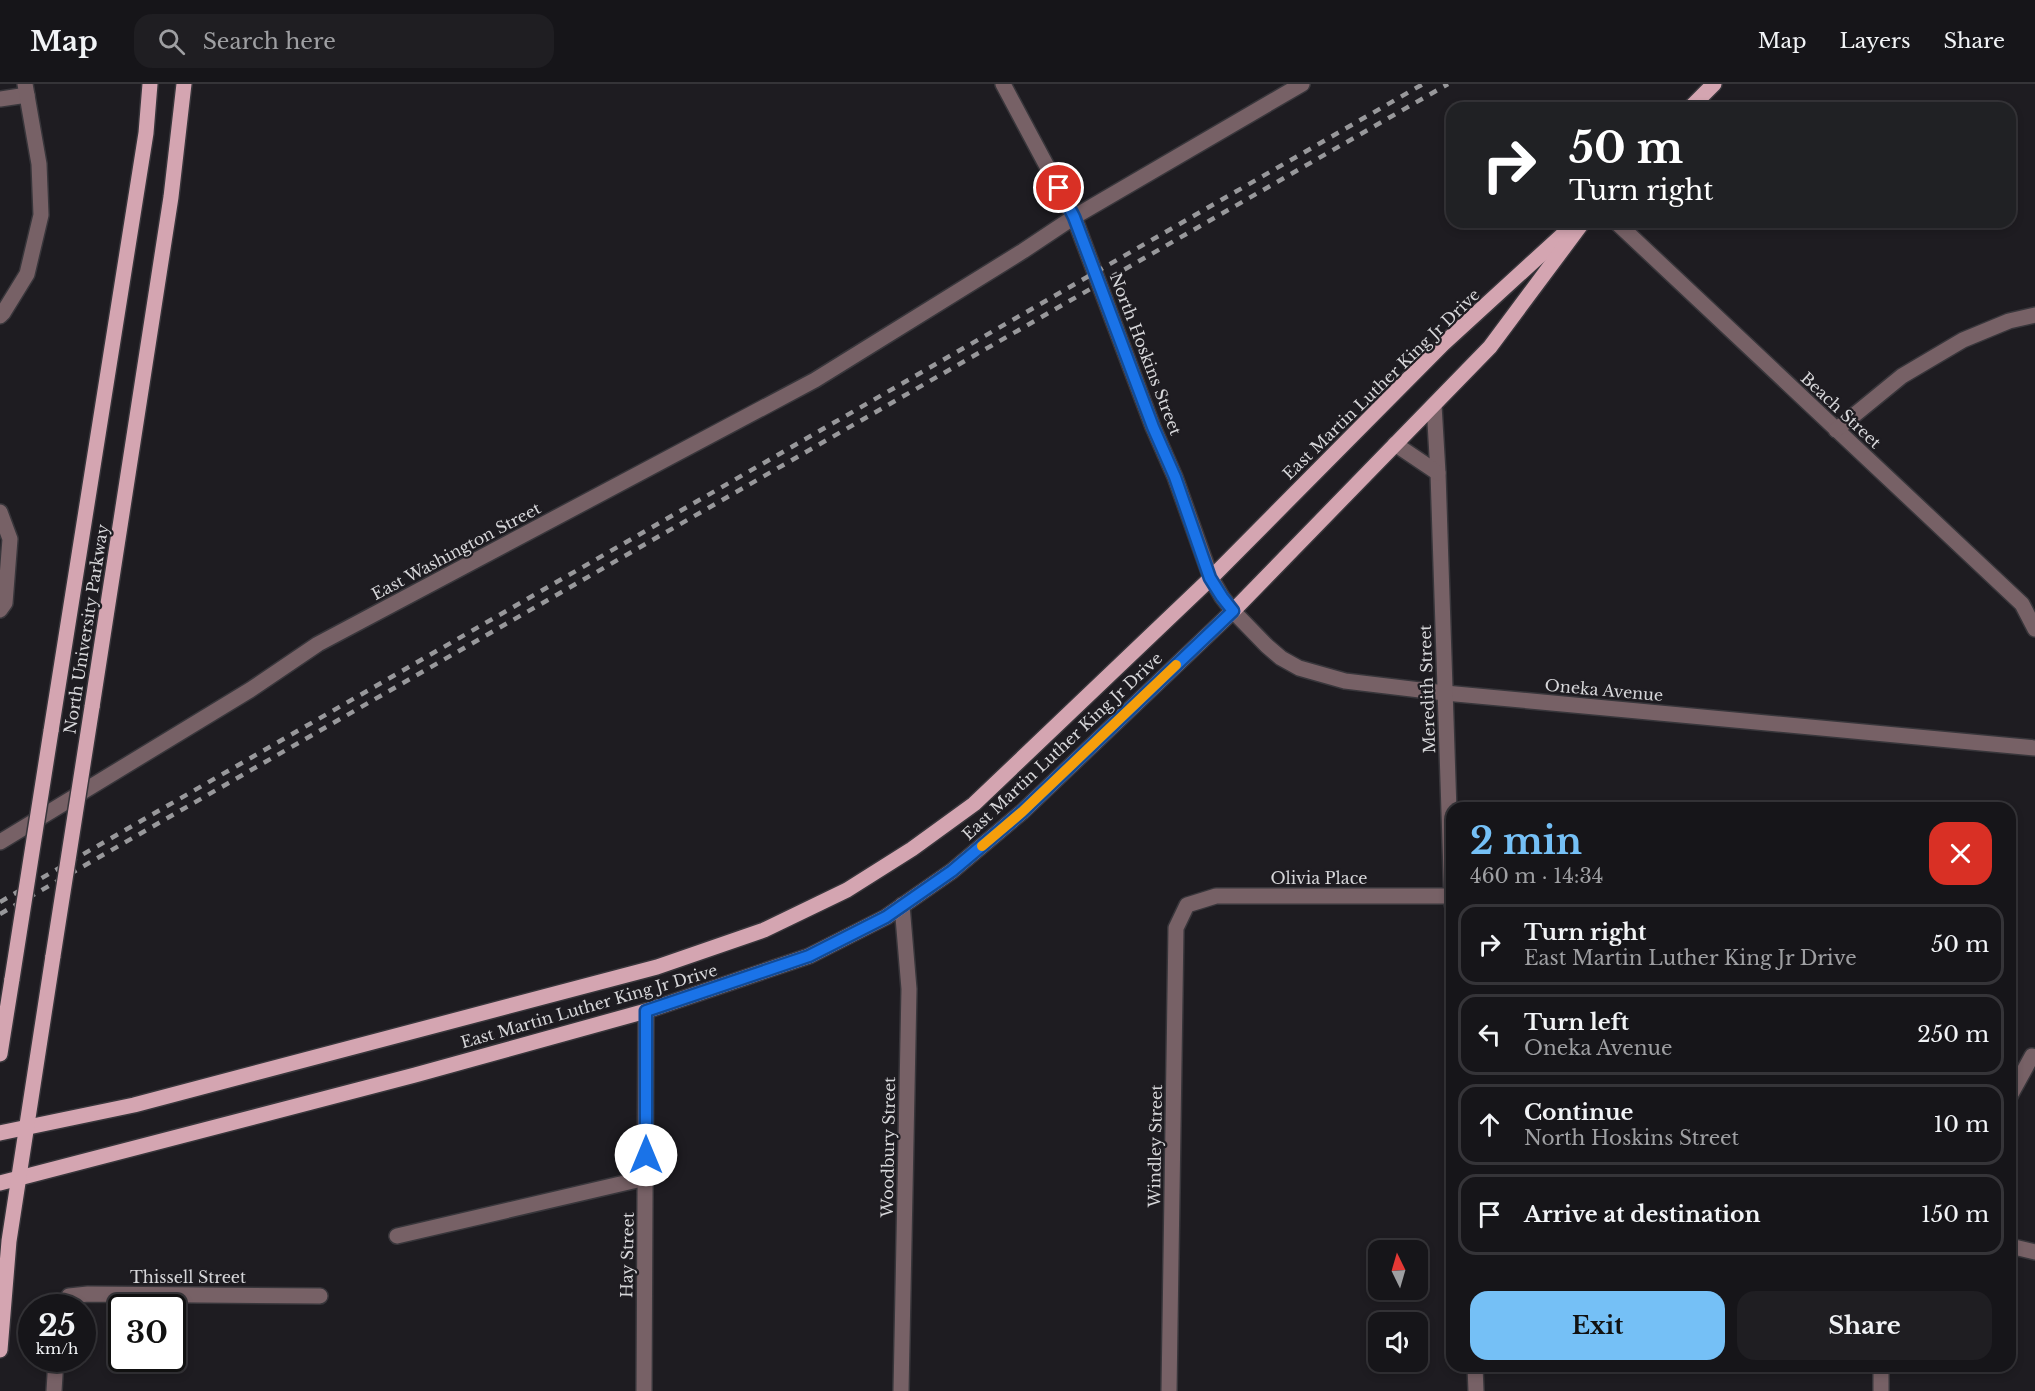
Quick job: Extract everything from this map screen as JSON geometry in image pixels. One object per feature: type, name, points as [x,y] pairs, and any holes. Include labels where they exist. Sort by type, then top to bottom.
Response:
[{"type":"main road","name":"North University Parkway","points":[[0,1054],[146,134],[150,84]]},
{"type":"main road","name":"North University Parkway","points":[[0,1350],[9,1241],[18,1179],[171,197],[184,84]]},
{"type":"main road","points":[[1696,102],[1714,84]]},
{"type":"main road","name":"East Martin Luther King Jr Drive","points":[[0,1133],[134,1105],[657,967],[764,930],[847,890],[912,849],[974,804],[1210,578],[1443,344],[1570,228]]},
{"type":"main road","name":"East Martin Luther King Jr Drive","points":[[0,1183],[415,1076],[646,1011],[809,956],[886,917],[952,871],[1022,812],[1233,611],[1490,346],[1578,228]]},
{"type":"street","name":"North Hoskins Street","points":[[1003,84],[1074,217],[1153,427],[1175,477],[1210,578]]},
{"type":"street","name":"East Washington Street","points":[[0,842],[250,690],[318,645],[815,380],[1074,217],[1302,84]]},
{"type":"street","points":[[0,99],[26,89],[39,164],[41,215],[27,274],[0,316]]},
{"type":"street","name":"Beach Street","points":[[1622,228],[2022,604],[2035,628]]},
{"type":"street","points":[[1836,430],[1902,376],[1953,346],[2009,321],[2035,315]]},
{"type":"street","name":"Meredith Street","points":[[1434,405],[1448,802]]},
{"type":"street","points":[[1395,444],[1438,473]]},
{"type":"street","points":[[0,512],[10,539],[5,603],[0,610]]},
{"type":"street","name":"Oneka Avenue","points":[[1210,578],[1233,611],[1267,646],[1299,668],[1345,681],[1444,693],[2034,746]]},
{"type":"street","name":"Olivia Place","points":[[1187,904],[1216,896],[1446,896]]},
{"type":"street","name":"Windley Street","points":[[1169,1391],[1176,928],[1187,904]]},
{"type":"street","name":"Woodbury Street","points":[[901,1391],[909,989],[902,905]]},
{"type":"street","name":"Hay Street","points":[[644,1391],[646,1011]]},
{"type":"street","points":[[2016,1085],[2032,1056]]},
{"type":"street","points":[[397,1236],[646,1178]]},
{"type":"street","points":[[2016,1247],[2035,1252]]},
{"type":"street","name":"Thissell Street","points":[[96,1294],[320,1296]]},
{"type":"street","points":[[54,1391],[55,1372]]},
{"type":"street","points":[[1474,1372],[1476,1391]]},
{"type":"street","points":[[1881,1372],[1881,1391]]},
{"type":"railway","points":[[0,902],[1423,84]]},
{"type":"railway","points":[[0,914],[1448,84]]},
{"type":"slow traffic","points":[[982,846],[1022,812],[1176,665]]},
{"type":"route","points":[[646,1155],[646,1011],[809,956],[886,917],[952,871],[1022,812],[1233,611],[1210,578],[1175,477],[1153,427],[1074,217],[1059,188]]}]
